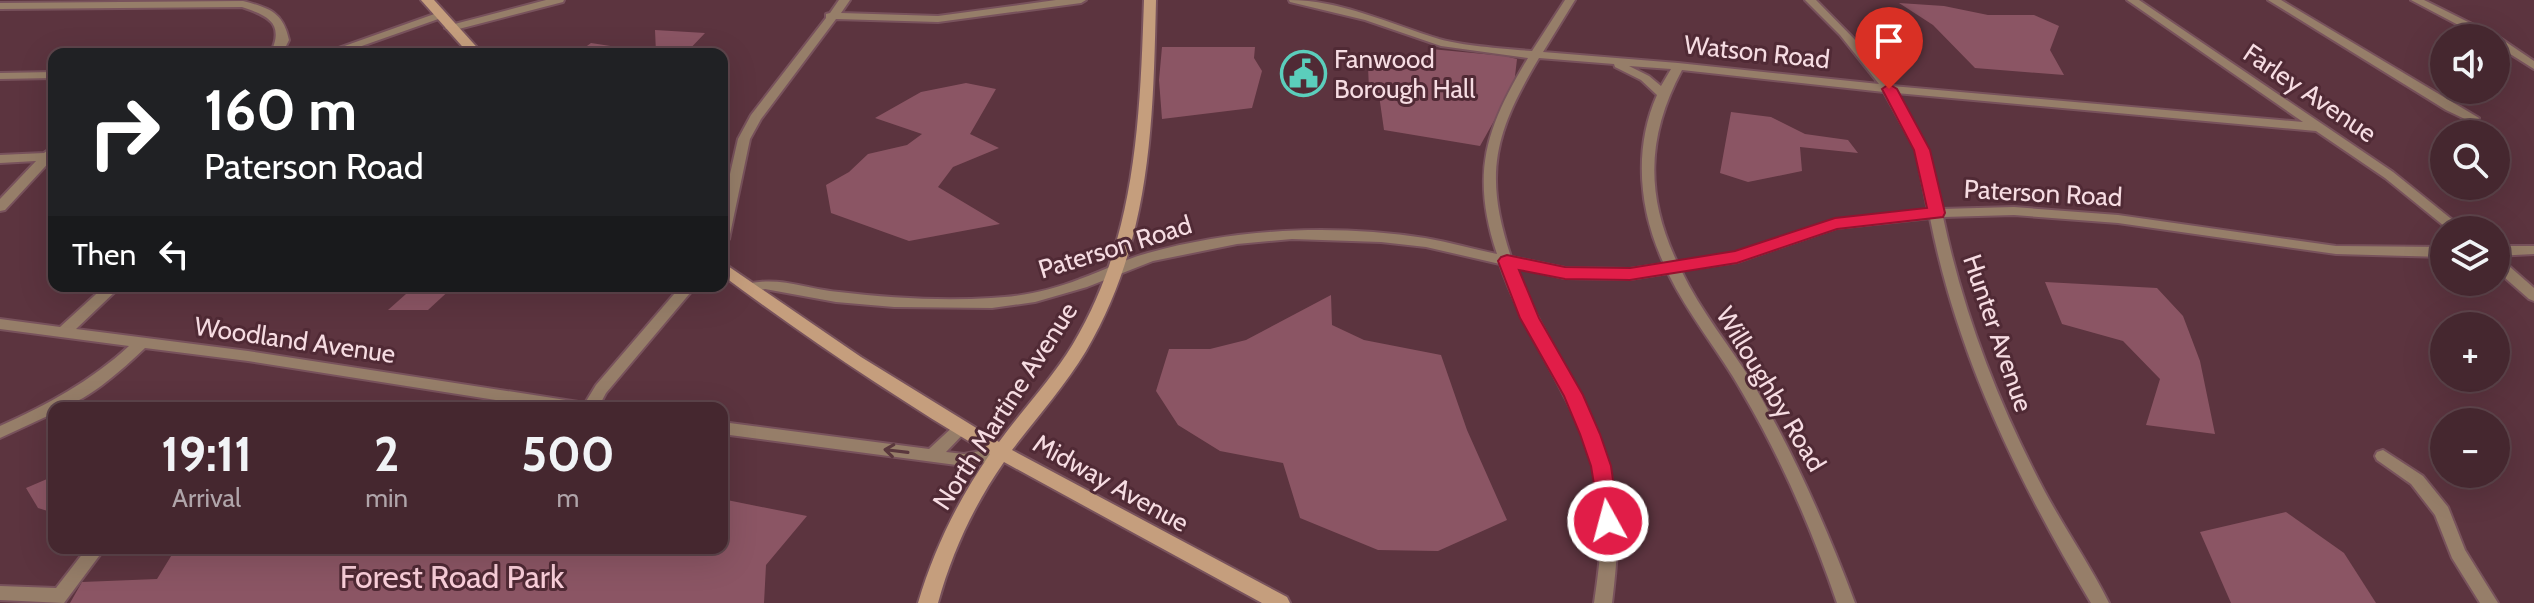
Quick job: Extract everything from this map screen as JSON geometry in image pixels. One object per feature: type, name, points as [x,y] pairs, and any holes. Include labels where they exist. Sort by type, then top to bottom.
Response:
[{"type":"main road","points":[[427,0],[470,48]]},
{"type":"main road","name":"North Martine Avenue","points":[[928,603],[935,577],[957,525],[1001,453],[1079,348],[1115,272],[1140,188],[1147,121],[1150,0]]},
{"type":"main road","name":"Midway Avenue","points":[[728,272],[1001,453],[1280,603]]},
{"type":"street","points":[[451,28],[559,0]]},
{"type":"street","points":[[728,212],[744,139],[755,118],[845,0]]},
{"type":"street","points":[[830,16],[938,19],[1081,0]]},
{"type":"street","name":"Watson Road","points":[[1294,0],[1369,18],[1441,43],[1536,55],[2316,127]]},
{"type":"street","points":[[1570,0],[1504,112],[1491,151],[1489,179],[1491,209],[1529,318],[1573,395],[1601,466],[1609,541],[1603,603]]},
{"type":"street","name":"Hunter Avenue","points":[[1810,0],[1857,47],[1889,89],[1922,150],[1955,297],[2017,456],[2100,603]]},
{"type":"street","name":"Farley Avenue","points":[[2132,0],[2389,175],[2440,216]]},
{"type":"street","points":[[2273,0],[2473,118]]},
{"type":"street","points":[[2416,0],[2464,24]]},
{"type":"street","points":[[0,6],[188,2],[243,4],[273,15],[283,34],[278,48]]},
{"type":"street","points":[[345,48],[440,15]]},
{"type":"street","points":[[2510,50],[2534,66]]},
{"type":"street","points":[[1602,60],[1639,74],[1662,93]]},
{"type":"street","name":"Willoughby Road","points":[[1678,66],[1662,93],[1647,140],[1647,171],[1654,214],[1672,269],[1752,394],[1804,492],[1846,603]]},
{"type":"street","points":[[0,76],[48,75]]},
{"type":"street","points":[[0,159],[48,154]]},
{"type":"street","points":[[0,207],[48,156]]},
{"type":"street","name":"Paterson Road","points":[[749,288],[765,284],[836,297],[967,305],[1035,297],[1115,272],[1150,257],[1292,235],[1396,239],[1543,270],[1587,275],[1672,269],[1737,257],[1835,224],[1937,213],[2060,213],[2336,250],[2430,252]]},
{"type":"street","points":[[2510,251],[2534,250]]},
{"type":"street","points":[[2510,275],[2534,296]]},
{"type":"street","points":[[64,331],[107,292]]},
{"type":"street","points":[[593,402],[601,389],[684,292]]},
{"type":"street","name":"Woodland Avenue","points":[[0,324],[142,342],[542,402]]},
{"type":"street","points":[[59,402],[115,367],[142,342]]},
{"type":"street","points":[[0,432],[48,408]]},
{"type":"street","points":[[932,456],[961,428]]},
{"type":"street","points":[[728,429],[964,460],[1001,453]]},
{"type":"street","points":[[2383,456],[2417,480],[2442,512],[2458,553],[2489,603]]},
{"type":"street","points":[[0,593],[57,599],[92,554]]},
{"type":"green space","points":[[1899,3],[1944,6],[1988,15],[2034,15],[2059,26],[2050,50],[2064,75],[1975,68],[1933,25]]},
{"type":"green space","points":[[655,30],[705,33],[691,48],[656,48]]},
{"type":"green space","points":[[591,43],[624,48],[584,48]]},
{"type":"green space","points":[[1162,47],[1255,47],[1254,58],[1262,71],[1252,108],[1162,119],[1159,80]]},
{"type":"green space","points":[[1431,49],[1517,59],[1514,85],[1480,146],[1384,130],[1379,95],[1358,94],[1369,90],[1368,66],[1404,70],[1417,64]]},
{"type":"green space","points":[[966,83],[996,89],[970,134],[999,148],[953,167],[938,187],[1000,224],[909,241],[831,213],[826,185],[849,172],[868,154],[907,145],[922,134],[875,118],[921,92]]},
{"type":"green space","points":[[1731,112],[1771,117],[1805,134],[1848,140],[1858,153],[1800,147],[1802,171],[1748,182],[1720,173]]},
{"type":"green space","points":[[2045,282],[2157,288],[2183,316],[2200,361],[2215,434],[2146,425],[2160,379],[2123,341],[2062,324]]},
{"type":"green space","points":[[408,292],[448,292],[428,310],[388,310]]},
{"type":"green space","points":[[1331,295],[1332,325],[1364,340],[1441,355],[1467,430],[1507,520],[1438,551],[1378,550],[1300,518],[1283,463],[1220,451],[1178,425],[1156,391],[1169,349],[1210,349],[1246,340]]},
{"type":"green space","points":[[48,479],[48,511],[38,508],[26,488]]},
{"type":"green space","name":"Forest Road Park","points":[[728,500],[807,516],[766,565],[764,603],[70,603],[82,582],[157,579],[172,554],[728,554]]},
{"type":"green space","points":[[2286,512],[2344,553],[2376,603],[2231,603],[2200,532]]},
{"type":"place","name":"Fanwood Borough Hall","points":[[1303,74]]},
{"type":"route","points":[[1608,521],[1601,466],[1590,434],[1573,395],[1529,318],[1507,261],[1565,273],[1630,274],[1737,257],[1835,224],[1937,213],[1922,150],[1889,89]]}]
